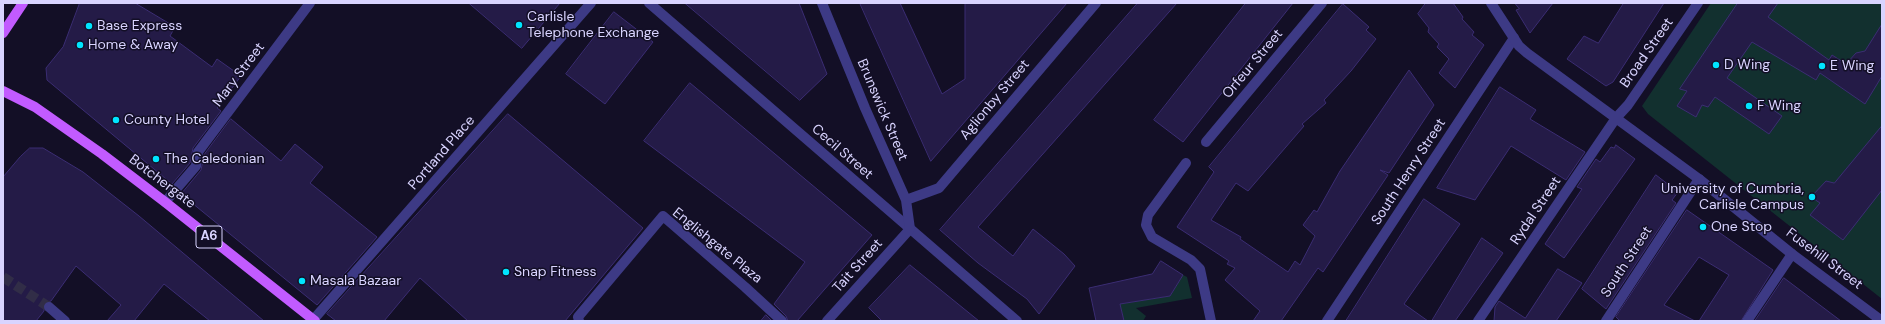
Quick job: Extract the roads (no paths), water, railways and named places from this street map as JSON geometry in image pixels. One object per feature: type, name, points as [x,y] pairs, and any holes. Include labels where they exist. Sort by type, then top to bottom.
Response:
[{"type":"main road","points":[[3,33],[23,3]]},
{"type":"main road","name":"Botchergate","points":[[3,91],[35,107],[165,202],[314,320]]},
{"type":"street","name":"Mary Street","points":[[165,202],[196,166],[198,152],[310,3]]},
{"type":"street","name":"Portland Place","points":[[314,320],[591,3]]},
{"type":"street","name":"Cecil Street","points":[[649,3],[1017,321]]},
{"type":"street","name":"Brunswick Street","points":[[822,3],[865,108],[906,200],[910,229]]},
{"type":"street","name":"Orfeur Street","points":[[1206,142],[1322,3]]},
{"type":"street","name":"Fusehill Street","points":[[1491,3],[1514,38],[1527,53],[1699,179],[1792,254],[1882,321]]},
{"type":"street","name":"Broad Street","points":[[1616,118],[1628,105],[1698,3]]},
{"type":"street","name":"Aglionby Street","points":[[906,200],[938,188],[1091,5]]},
{"type":"street","name":"South Henry Street","points":[[1327,321],[1514,38]]},
{"type":"street","name":"Rydal Street","points":[[1478,321],[1616,118]]},
{"type":"street","points":[[1186,163],[1148,215],[1146,225],[1152,237],[1191,260],[1200,269],[1211,321]]},
{"type":"street","name":"South Street","points":[[1606,321],[1699,179]]},
{"type":"street","name":"Englishgate Plaza","points":[[579,321],[578,317],[663,216],[782,321]]},
{"type":"street","name":"Tait Street","points":[[827,321],[910,229]]},
{"type":"street","points":[[1747,321],[1792,254]]},
{"type":"street","points":[[49,307],[65,321]]},
{"type":"tunnel","points":[[3,277],[49,307]]},
{"type":"place","name":"Carlisle Telephone Exchange","points":[[519,25]]},
{"type":"place","name":"Base Express","points":[[89,26]]},
{"type":"place","name":"Home & Away","points":[[80,45]]},
{"type":"place","name":"D Wing","points":[[1716,65]]},
{"type":"place","name":"E Wing","points":[[1822,66]]},
{"type":"place","name":"F Wing","points":[[1749,106]]},
{"type":"place","name":"County Hotel","points":[[116,120]]},
{"type":"place","name":"The Caledonian","points":[[156,159]]},
{"type":"place","name":"University of Cumbria, Carlisle Campus","points":[[1812,197]]},
{"type":"place","name":"One Stop","points":[[1703,227]]},
{"type":"place","name":"Snap Fitness","points":[[506,272]]},
{"type":"place","name":"Masala Bazaar","points":[[302,281]]}]
